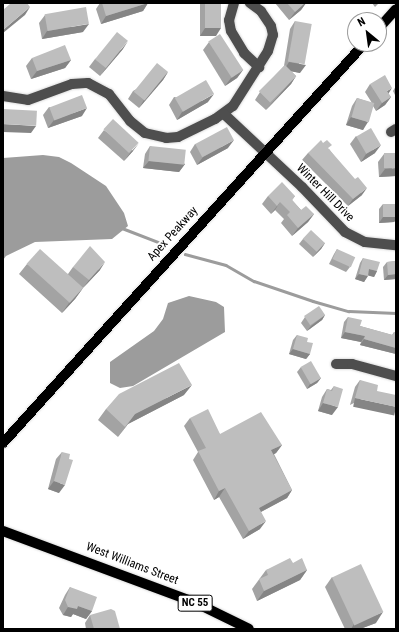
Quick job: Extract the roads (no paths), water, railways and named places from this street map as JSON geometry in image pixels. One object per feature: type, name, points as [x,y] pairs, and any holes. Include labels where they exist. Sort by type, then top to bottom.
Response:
[{"type":"main road","points":[[387,19],[396,9]]},
{"type":"main road","name":"Apex Peakway","points":[[3,443],[357,52]]},
{"type":"main road","name":"West Williams Street","points":[[3,530],[158,588],[249,629]]},
{"type":"street","points":[[234,3],[229,20],[231,31],[244,53],[259,66]]},
{"type":"street","points":[[3,96],[28,100],[72,84],[88,83],[109,94],[136,127],[149,135],[166,138],[187,133],[224,114],[238,101],[268,51],[272,30],[261,11],[250,3]]},
{"type":"street","name":"Winter Hill Drive","points":[[224,114],[265,152],[345,232],[365,242],[396,245]]},
{"type":"street","points":[[336,364],[352,364],[396,376]]},
{"type":"waterway","points":[[122,228],[166,245]]},
{"type":"waterway","points":[[185,254],[226,265],[254,281],[313,301],[349,311],[396,313]]}]
